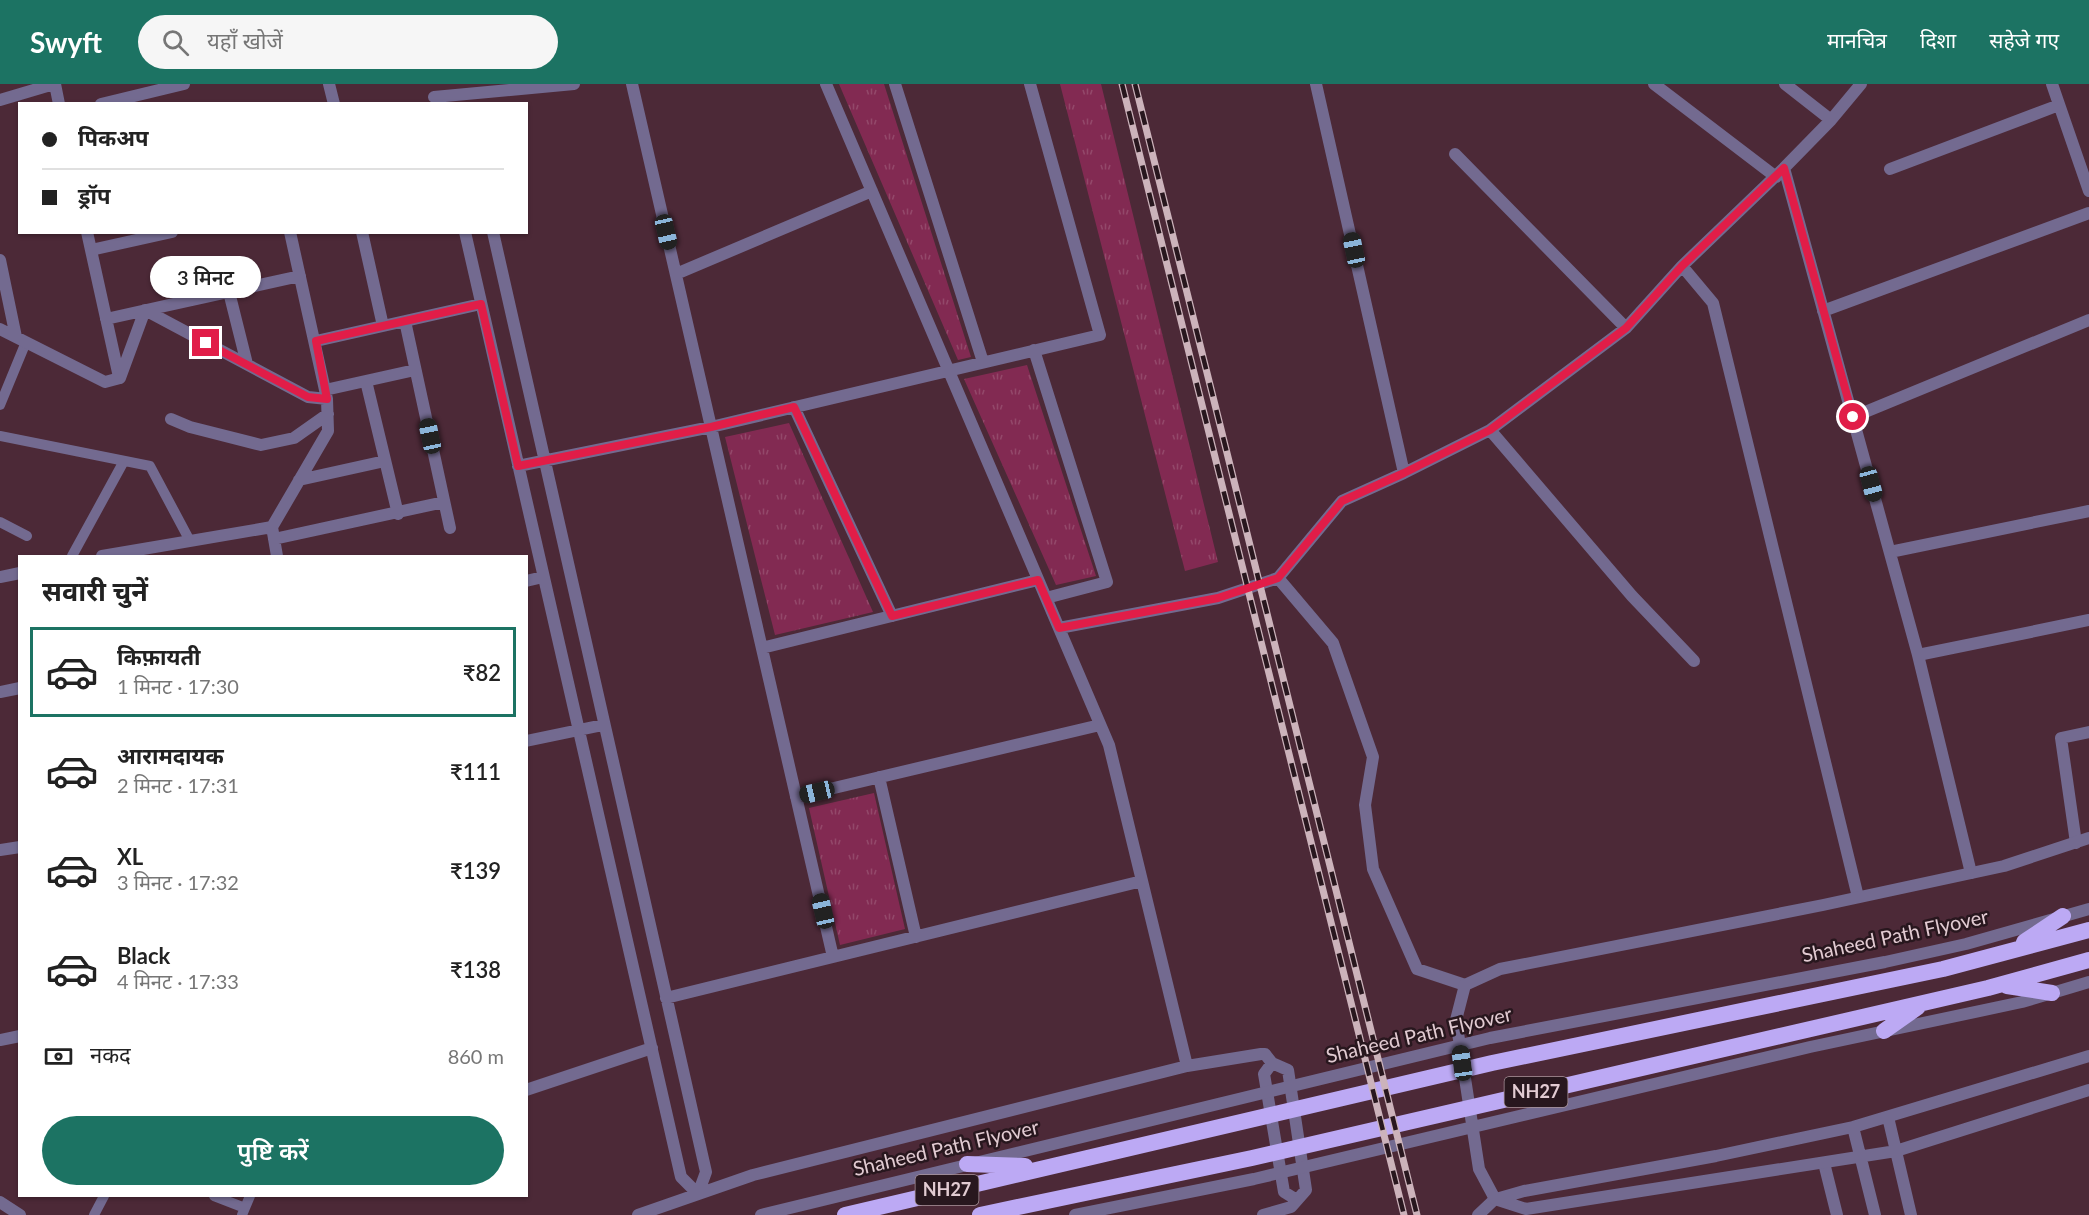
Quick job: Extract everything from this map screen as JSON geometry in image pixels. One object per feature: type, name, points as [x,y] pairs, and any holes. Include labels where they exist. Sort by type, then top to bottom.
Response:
[{"type":"highway","points":[[2010,951],[2063,916]]},
{"type":"highway","name":"Shaheed Path Flyover","points":[[845,1215],[1492,1063],[1943,969],[2089,930]]},
{"type":"highway","name":"NH27","points":[[980,1215],[1252,1158],[1926,1002],[2089,960]]},
{"type":"highway","points":[[2001,984],[2052,993]]},
{"type":"highway","points":[[1884,1031],[1926,1002]]},
{"type":"highway","points":[[967,1164],[1050,1166]]},
{"type":"street","points":[[0,100],[54,84],[58,102]]},
{"type":"street","points":[[105,102],[132,90],[184,84]]},
{"type":"street","points":[[329,84],[333,102]]},
{"type":"street","points":[[431,84],[435,100],[462,94],[574,84]]},
{"type":"street","points":[[632,84],[833,957]]},
{"type":"street","points":[[826,84],[1109,745],[1187,1066]]},
{"type":"street","points":[[895,84],[983,362]]},
{"type":"street","points":[[518,466],[711,427],[1100,335],[1030,84]]},
{"type":"street","points":[[1316,84],[1404,473]]},
{"type":"street","points":[[1654,84],[1780,172],[1823,311],[1890,552],[1918,655],[1971,873]]},
{"type":"street","points":[[1785,84],[1831,120]]},
{"type":"street","points":[[1059,628],[1218,598],[1278,578],[1342,501],[1490,430],[1626,328],[1682,266],[1831,120],[1861,84]]},
{"type":"street","points":[[2052,84],[2089,191]]},
{"type":"street","points":[[1890,169],[2059,105]]},
{"type":"street","points":[[1455,154],[1626,328]]},
{"type":"street","points":[[676,274],[872,191]]},
{"type":"street","points":[[1823,311],[2089,213]]},
{"type":"street","points":[[87,234],[120,378]]},
{"type":"street","points":[[91,250],[163,234]]},
{"type":"street","points":[[277,555],[273,533],[299,480],[328,431],[326,395],[316,341],[290,234]]},
{"type":"street","points":[[362,234],[383,326]]},
{"type":"street","points":[[465,234],[681,1177],[699,1194]]},
{"type":"street","points":[[493,234],[706,1172],[699,1194]]},
{"type":"street","points":[[0,260],[21,340]]},
{"type":"street","points":[[1682,266],[1713,303],[1858,897]]},
{"type":"street","points":[[106,319],[300,276]]},
{"type":"street","points":[[230,292],[247,364]]},
{"type":"street","points":[[316,341],[481,304]]},
{"type":"street","points":[[146,310],[308,397],[326,395],[366,381],[415,370]]},
{"type":"street","points":[[120,378],[146,310]]},
{"type":"street","points":[[1853,417],[2089,320]]},
{"type":"street","points":[[405,321],[450,528]]},
{"type":"street","points":[[0,329],[105,382],[120,378]]},
{"type":"street","points":[[1034,350],[1107,582],[1046,598]]},
{"type":"street","points":[[366,381],[398,514]]},
{"type":"street","points":[[794,407],[892,616]]},
{"type":"street","points":[[171,419],[190,427],[261,445],[294,438],[328,414]]},
{"type":"street","points":[[1490,430],[1632,596],[1694,661]]},
{"type":"street","points":[[299,480],[385,461]]},
{"type":"street","points":[[108,555],[190,541],[273,533],[398,514],[444,502]]},
{"type":"street","points":[[1890,552],[2089,511]]},
{"type":"street","points":[[0,578],[18,574]]},
{"type":"street","points":[[528,581],[543,578]]},
{"type":"street","points":[[1278,578],[1333,643],[1373,758],[1365,805],[1373,869],[1417,969],[1465,985],[1500,969],[2004,866],[2089,838]]},
{"type":"street","points":[[762,648],[1038,580]]},
{"type":"street","points":[[1918,655],[2089,620]]},
{"type":"street","points":[[0,692],[18,688]]},
{"type":"street","points":[[528,741],[603,725]]},
{"type":"street","points":[[796,797],[1100,725]]},
{"type":"street","points":[[2076,843],[2061,738],[2089,732]]},
{"type":"street","points":[[879,777],[916,937]]},
{"type":"street","points":[[0,850],[18,847]]},
{"type":"street","points":[[666,998],[1142,881]]},
{"type":"street","name":"Shaheed Path Flyover","points":[[761,1215],[1490,1038],[1885,962],[1966,944],[2089,909]]},
{"type":"street","points":[[1075,1215],[1254,1179],[1514,1115],[2022,1002],[2089,982]]},
{"type":"street","points":[[1465,985],[1456,1020],[1479,1169],[1495,1199],[1526,1209],[1896,1151],[2089,1089]]},
{"type":"street","points":[[0,1040],[18,1036]]},
{"type":"street","points":[[528,1089],[651,1048]]},
{"type":"street","points":[[638,1215],[753,1175],[1187,1066],[1265,1054],[1272,1063],[1288,1070],[1306,1190],[1288,1208],[1263,1215]]},
{"type":"street","points":[[1478,1215],[1495,1199],[1524,1191],[1854,1127],[2089,1056]]},
{"type":"street","points":[[1272,1063],[1264,1074],[1284,1192],[1297,1200]]},
{"type":"street","points":[[1887,1117],[1911,1215]]},
{"type":"street","points":[[1854,1127],[1875,1215]]},
{"type":"street","points":[[1824,1162],[1837,1215]]},
{"type":"street","points":[[0,1202],[20,1215]]},
{"type":"lane","points":[[0,405],[21,340]]},
{"type":"lane","points":[[0,436],[150,466],[190,541]]},
{"type":"lane","points":[[73,555],[124,461]]},
{"type":"lane","points":[[0,522],[27,536]]},
{"type":"lane","points":[[95,1215],[104,1197]]},
{"type":"lane","points":[[216,1197],[244,1211],[250,1197]]},
{"type":"green space","points":[[839,84],[884,84],[971,357],[958,360]]},
{"type":"green space","points":[[1060,84],[1101,84],[1218,562],[1185,571]]},
{"type":"green space","points":[[1027,365],[1096,576],[1056,585],[964,379]]},
{"type":"green space","points":[[789,423],[873,612],[775,635],[725,437]]},
{"type":"green space","points":[[874,793],[905,929],[840,945],[809,808]]},
{"type":"railway","points":[[1122,84],[1404,1215]]},
{"type":"railway","points":[[1135,84],[1417,1215]]},
{"type":"route","points":[[206,343],[308,397],[327,399],[316,341],[481,304],[518,466],[711,427],[794,407],[892,616],[1038,580],[1059,628],[1218,598],[1278,578],[1342,501],[1490,430],[1560,380],[1626,328],[1682,266],[1784,168],[1853,417]]}]
